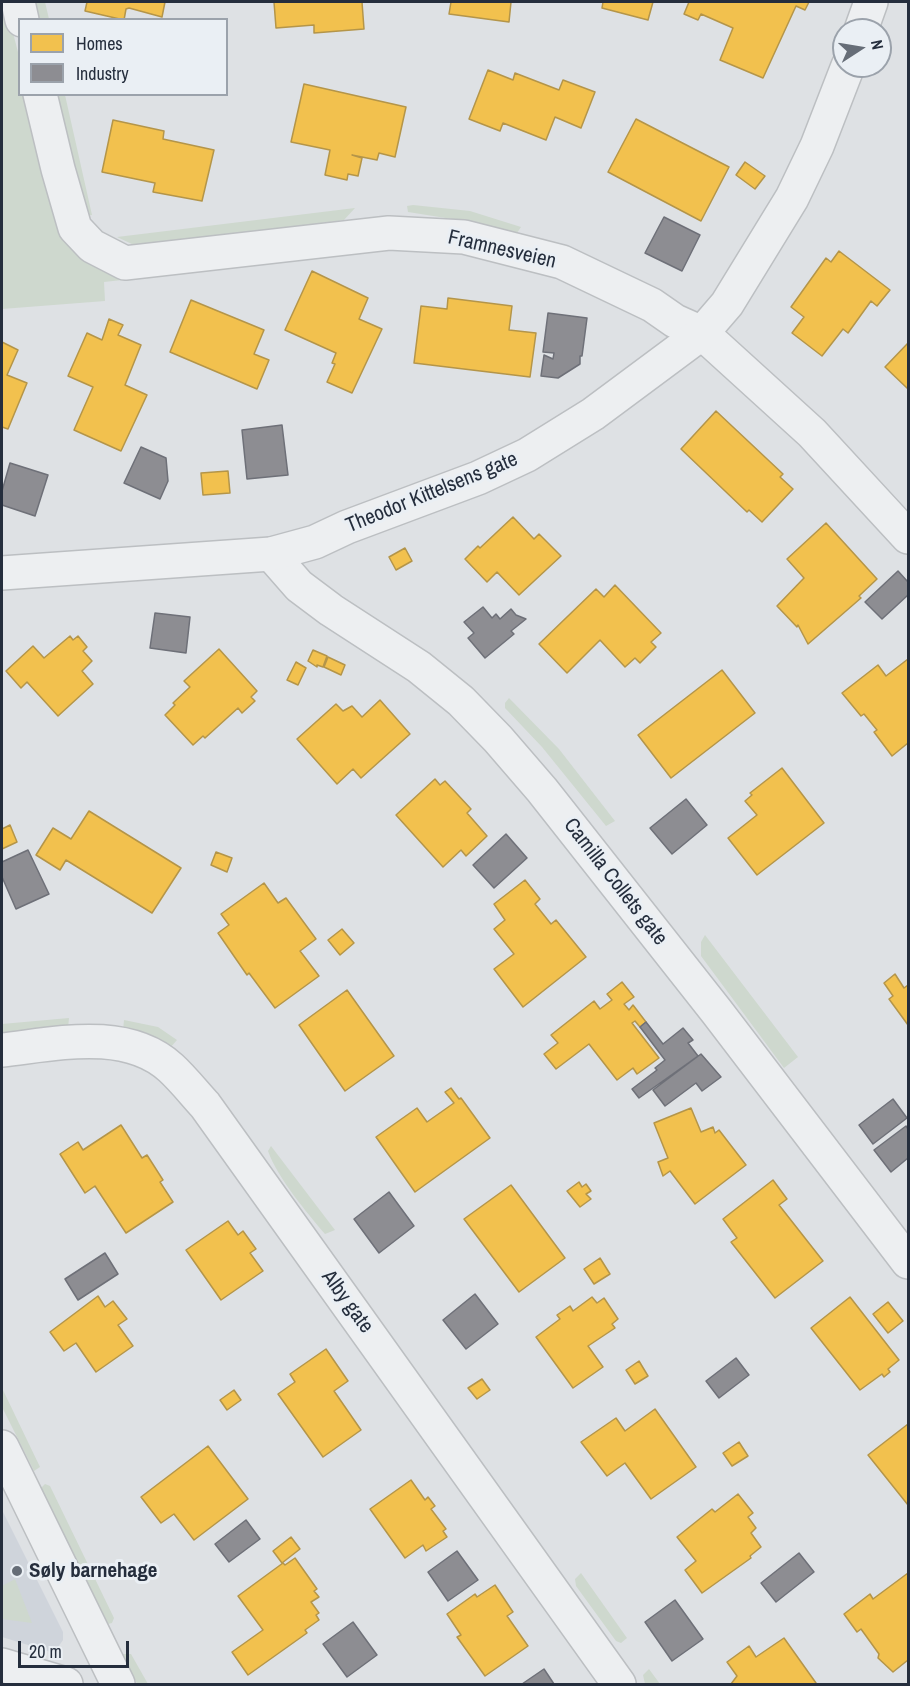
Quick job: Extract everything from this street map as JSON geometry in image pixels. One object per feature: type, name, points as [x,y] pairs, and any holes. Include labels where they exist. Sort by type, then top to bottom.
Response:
[{"type":"street","points":[[18,2],[22,18]]},
{"type":"street","points":[[865,18],[871,2]]},
{"type":"street","name":"Theodor Kittelsens gate","points":[[2,573],[272,554],[315,542],[347,527],[478,478],[527,455],[593,414],[702,333],[727,304],[792,198],[817,146],[843,78]]},
{"type":"street","name":"Framnesveien","points":[[40,96],[75,228],[92,246],[125,263],[388,233],[464,237],[562,262],[652,305],[675,321],[702,333],[812,433],[909,537]]},
{"type":"street","name":"Camilla Collets gate","points":[[272,554],[298,586],[419,668],[461,701],[498,739],[542,790],[703,994],[909,1262]]},
{"type":"street","name":"Alby gate","points":[[2,1050],[80,1042],[115,1042],[140,1049],[170,1067],[205,1106],[618,1684]]},
{"type":"street","points":[[2,1447],[113,1684]]},
{"type":"street","points":[[2,1665],[66,1684]]},
{"type":"shaded area","points":[[2,2],[5,2],[18,52],[18,96],[29,96],[83,254],[326,246],[328,257],[104,282],[105,301],[2,309]]},
{"type":"shaded area","points":[[29,2],[45,2],[49,18],[34,18]]},
{"type":"shaded area","points":[[51,96],[65,96],[92,215],[85,216]]},
{"type":"shaded area","points":[[407,206],[470,211],[521,227],[517,233],[512,234],[452,219],[408,212]]},
{"type":"shaded area","points":[[355,208],[344,220],[200,240],[134,245],[117,237]]},
{"type":"shaded area","points":[[509,698],[559,749],[615,821],[606,826],[542,747],[505,708],[505,703]]},
{"type":"shaded area","points":[[705,935],[798,1057],[784,1068],[701,956],[701,942]]},
{"type":"shaded area","points":[[69,1018],[68,1029],[2,1034],[2,1024]]},
{"type":"shaded area","points":[[124,1020],[158,1027],[177,1040],[170,1048],[123,1031]]},
{"type":"shaded area","points":[[271,1146],[335,1230],[325,1234],[301,1205],[272,1161],[268,1151]]},
{"type":"shaded area","points":[[2,1388],[40,1467],[34,1471],[2,1407]]},
{"type":"shaded area","points":[[45,1484],[50,1486],[114,1618],[112,1623],[108,1624],[41,1488]]},
{"type":"shaded area","name":"Søly barnehage","points":[[2,1510],[63,1632],[63,1640],[54,1653],[2,1637]]},
{"type":"shaded area","points":[[581,1573],[627,1638],[621,1643],[616,1641],[576,1586],[575,1579]]},
{"type":"shaded area","points":[[15,1579],[32,1623],[2,1619],[2,1586]]},
{"type":"shaded area","points":[[122,1654],[131,1654],[148,1684],[137,1684]]},
{"type":"shaded area","points":[[649,1669],[660,1684],[645,1684],[643,1675]]},
{"type":"building: Homes","points":[[87,2],[165,2],[162,17],[129,8],[126,9],[124,18],[85,11]]},
{"type":"building: Homes","points":[[274,2],[362,2],[364,29],[314,33],[314,25],[276,28]]},
{"type":"building: Homes","points":[[451,2],[511,2],[509,22],[449,14]]},
{"type":"building: Homes","points":[[603,2],[653,2],[648,20],[602,8]]},
{"type":"building: Homes","points":[[689,2],[809,2],[805,10],[796,6],[763,78],[720,60],[733,28],[701,14],[698,20],[684,14]]},
{"type":"building: Homes","points":[[488,70],[513,80],[515,73],[559,90],[563,80],[595,92],[581,128],[555,117],[546,140],[503,123],[500,131],[469,119]]},
{"type":"building: Homes","points":[[304,84],[406,107],[395,157],[379,153],[377,160],[352,155],[362,158],[358,176],[348,174],[347,180],[325,175],[330,150],[291,142]]},
{"type":"building: Homes","points":[[636,119],[729,167],[701,221],[608,172]]},
{"type":"building: Homes","points":[[113,120],[164,131],[163,139],[214,150],[202,201],[153,192],[155,183],[102,172]]},
{"type":"building: Homes","points":[[745,162],[765,176],[755,189],[736,175]]},
{"type":"building: Homes","points":[[839,251],[890,290],[877,306],[871,301],[848,333],[843,329],[822,356],[792,333],[804,317],[791,307],[826,258],[831,262]]},
{"type":"building: Homes","points":[[312,271],[368,298],[359,319],[382,329],[352,393],[327,382],[335,364],[332,363],[336,353],[285,330]]},
{"type":"building: Homes","points":[[448,298],[512,306],[509,330],[536,333],[530,377],[414,363],[421,306],[447,309]]},
{"type":"building: Homes","points":[[191,300],[264,330],[254,354],[269,360],[257,389],[170,352]]},
{"type":"building: Homes","points":[[109,319],[123,325],[118,335],[141,345],[125,385],[147,395],[121,451],[74,430],[93,387],[68,376],[87,333],[102,340]]},
{"type":"building: Homes","points":[[2,342],[18,350],[7,375],[27,383],[8,429],[2,427]]},
{"type":"building: Homes","points":[[908,343],[908,389],[885,367]]},
{"type":"building: Homes","points":[[716,411],[783,474],[780,477],[793,489],[762,522],[749,510],[747,512],[681,449]]},
{"type":"building: Homes","points":[[228,471],[230,493],[203,495],[201,473]]},
{"type":"building: Homes","points":[[513,517],[534,539],[539,534],[561,556],[519,595],[497,572],[487,582],[465,559]]},
{"type":"building: Homes","points":[[826,523],[877,579],[859,596],[861,598],[808,644],[798,625],[797,627],[777,606],[804,578],[787,559]]},
{"type":"building: Homes","points":[[405,548],[412,561],[396,570],[389,557]]},
{"type":"building: Homes","points":[[615,585],[661,633],[651,642],[656,647],[640,663],[635,658],[625,667],[600,640],[567,673],[539,644],[596,589],[604,597]]},
{"type":"building: Homes","points":[[70,636],[73,640],[78,636],[87,647],[83,651],[92,661],[82,671],[93,684],[58,716],[27,682],[21,688],[6,671],[33,646],[44,658]]},
{"type":"building: Homes","points":[[219,649],[257,691],[251,697],[255,701],[242,713],[238,708],[205,738],[203,736],[193,745],[165,715],[175,705],[173,703],[190,687],[184,681]]},
{"type":"building: Homes","points":[[313,650],[327,656],[323,667],[317,665],[317,667],[308,661]]},
{"type":"building: Homes","points":[[328,657],[345,665],[341,675],[324,667]]},
{"type":"building: Homes","points":[[908,659],[908,743],[892,756],[874,732],[877,730],[864,714],[861,716],[842,693],[878,665],[886,676]]},
{"type":"building: Homes","points":[[296,662],[306,668],[298,685],[287,680]]},
{"type":"building: Homes","points":[[722,670],[755,713],[671,778],[638,735]]},
{"type":"building: Homes","points":[[380,700],[410,734],[361,778],[353,769],[337,784],[297,739],[336,704],[343,711],[352,706],[362,717]]},
{"type":"building: Homes","points":[[782,768],[824,823],[757,875],[728,838],[757,815],[745,801],[752,795],[750,793]]},
{"type":"building: Homes","points":[[435,779],[440,785],[445,781],[471,809],[467,813],[487,836],[466,856],[461,850],[443,867],[396,815]]},
{"type":"building: Homes","points":[[89,811],[181,868],[152,913],[66,860],[60,870],[36,855],[53,828],[71,839]]},
{"type":"building: Homes","points":[[10,825],[17,842],[2,849],[2,829]]},
{"type":"building: Homes","points":[[216,852],[232,858],[227,872],[211,865]]},
{"type":"building: Homes","points":[[525,880],[540,899],[535,904],[551,924],[556,920],[586,957],[523,1007],[494,969],[514,954],[494,929],[505,920],[494,904]]},
{"type":"building: Homes","points":[[264,883],[278,903],[286,898],[316,939],[300,951],[319,976],[275,1008],[249,973],[247,975],[218,933],[229,925],[221,914]]},
{"type":"building: Homes","points":[[342,929],[354,943],[340,955],[328,940]]},
{"type":"building: Homes","points":[[895,974],[904,988],[908,985],[908,1025],[889,999],[893,996],[884,983]]},
{"type":"building: Homes","points":[[622,982],[634,997],[624,1004],[629,1010],[633,1005],[646,1022],[640,1027],[635,1021],[632,1023],[659,1058],[637,1074],[633,1068],[617,1080],[589,1044],[556,1069],[544,1054],[558,1043],[551,1035],[594,1001],[600,1009],[612,1000],[607,994]]},
{"type":"building: Homes","points":[[347,990],[394,1056],[345,1091],[299,1025]]},
{"type":"building: Homes","points":[[451,1088],[490,1138],[415,1192],[376,1137],[417,1108],[427,1122],[454,1103],[445,1092]]},
{"type":"building: Homes","points":[[691,1108],[701,1132],[713,1127],[715,1133],[719,1130],[746,1165],[695,1204],[670,1171],[663,1176],[658,1162],[668,1158],[654,1123]]},
{"type":"building: Homes","points":[[121,1125],[142,1158],[147,1155],[163,1180],[160,1182],[173,1202],[126,1233],[95,1186],[85,1193],[60,1154],[78,1142],[83,1150]]},
{"type":"building: Homes","points":[[773,1180],[787,1199],[779,1205],[823,1261],[775,1298],[731,1242],[737,1238],[723,1219]]},
{"type":"building: Homes","points":[[579,1182],[582,1187],[586,1184],[591,1191],[586,1194],[591,1199],[580,1207],[567,1191]]},
{"type":"building: Homes","points":[[511,1185],[565,1258],[519,1292],[464,1219]]},
{"type":"building: Homes","points":[[228,1221],[238,1235],[243,1231],[256,1249],[250,1253],[263,1271],[221,1300],[186,1250]]},
{"type":"building: Homes","points":[[600,1258],[610,1274],[594,1284],[584,1269]]},
{"type":"building: Homes","points":[[98,1296],[105,1307],[113,1301],[127,1319],[118,1325],[133,1346],[96,1372],[76,1343],[64,1351],[50,1332]]},
{"type":"building: Homes","points":[[592,1297],[597,1303],[604,1298],[618,1319],[612,1324],[615,1328],[588,1346],[603,1367],[573,1388],[536,1337],[560,1319],[557,1315],[570,1306],[573,1311]]},
{"type":"building: Homes","points":[[850,1297],[899,1360],[888,1369],[890,1372],[884,1377],[882,1374],[860,1390],[811,1328]]},
{"type":"building: Homes","points":[[888,1302],[903,1321],[888,1333],[873,1314]]},
{"type":"building: Homes","points":[[326,1349],[348,1381],[334,1391],[361,1430],[323,1457],[278,1394],[295,1382],[290,1374]]},
{"type":"building: Homes","points":[[639,1361],[648,1376],[635,1384],[626,1370]]},
{"type":"building: Homes","points":[[482,1379],[490,1390],[477,1399],[468,1388]]},
{"type":"building: Homes","points":[[234,1390],[241,1400],[227,1410],[220,1400]]},
{"type":"building: Homes","points":[[655,1409],[696,1467],[651,1499],[625,1463],[607,1476],[581,1442],[616,1418],[625,1431]]},
{"type":"building: Homes","points":[[908,1424],[908,1505],[868,1455]]},
{"type":"building: Homes","points":[[739,1442],[748,1456],[732,1466],[723,1453]]},
{"type":"building: Homes","points":[[208,1446],[248,1499],[194,1540],[174,1514],[161,1523],[141,1497]]},
{"type":"building: Homes","points":[[411,1480],[425,1500],[428,1497],[435,1506],[431,1509],[446,1529],[443,1531],[447,1537],[426,1551],[423,1545],[405,1558],[370,1509]]},
{"type":"building: Homes","points":[[738,1494],[753,1513],[748,1517],[756,1528],[751,1533],[761,1547],[750,1556],[751,1558],[702,1593],[685,1570],[696,1561],[677,1537],[712,1509],[715,1512]]},
{"type":"building: Homes","points":[[291,1537],[300,1549],[282,1563],[273,1551]]},
{"type":"building: Homes","points":[[295,1558],[317,1589],[314,1591],[319,1597],[311,1602],[319,1613],[316,1615],[319,1620],[305,1630],[307,1633],[248,1675],[232,1652],[263,1630],[238,1596],[283,1563],[285,1565]]},
{"type":"building: Homes","points":[[908,1573],[908,1660],[893,1672],[878,1658],[879,1654],[861,1629],[857,1632],[844,1614],[870,1594],[873,1599]]},
{"type":"building: Homes","points":[[495,1585],[513,1612],[507,1616],[528,1646],[485,1676],[457,1637],[461,1635],[447,1614],[475,1594],[477,1597]]},
{"type":"building: Homes","points":[[784,1638],[816,1683],[731,1684],[737,1676],[727,1662],[749,1646],[756,1657]]},
{"type":"building: Industry","points":[[664,217],[700,235],[682,271],[645,253]]},
{"type":"building: Industry","points":[[548,313],[587,318],[580,364],[558,378],[541,376],[544,355],[553,359],[554,353],[543,352]]},
{"type":"building: Industry","points":[[282,425],[288,475],[247,479],[242,430]]},
{"type":"building: Industry","points":[[141,447],[166,458],[168,481],[160,499],[124,483]]},
{"type":"building: Industry","points":[[10,463],[48,475],[35,516],[2,505],[2,491]]},
{"type":"building: Industry","points":[[898,571],[908,582],[908,595],[882,619],[865,602]]},
{"type":"building: Industry","points":[[483,607],[492,618],[496,614],[500,619],[511,609],[516,615],[526,619],[511,631],[514,634],[485,658],[468,638],[474,633],[464,622]]},
{"type":"building: Industry","points":[[155,613],[190,617],[186,653],[150,648]]},
{"type":"building: Industry","points":[[686,799],[707,825],[672,854],[650,828]]},
{"type":"building: Industry","points":[[506,834],[527,858],[494,888],[473,865]]},
{"type":"building: Industry","points":[[28,850],[49,894],[16,909],[2,877],[2,862]]},
{"type":"building: Industry","points":[[646,1022],[663,1044],[683,1028],[693,1040],[688,1043],[698,1056],[639,1098],[632,1089],[657,1070],[655,1068],[665,1060],[640,1027]]},
{"type":"building: Industry","points":[[701,1054],[721,1077],[702,1091],[696,1083],[665,1106],[653,1090]]},
{"type":"building: Industry","points":[[893,1099],[907,1118],[873,1144],[859,1125]]},
{"type":"building: Industry","points":[[906,1126],[908,1129],[908,1158],[891,1172],[874,1150]]},
{"type":"building: Industry","points":[[389,1192],[414,1226],[379,1253],[354,1219]]},
{"type":"building: Industry","points":[[105,1253],[118,1274],[78,1300],[65,1279]]},
{"type":"building: Industry","points":[[475,1294],[498,1324],[466,1349],[443,1320]]},
{"type":"building: Industry","points":[[736,1358],[749,1375],[719,1398],[706,1381]]},
{"type":"building: Industry","points":[[246,1520],[260,1539],[229,1562],[215,1544]]},
{"type":"building: Industry","points":[[457,1551],[478,1580],[448,1601],[428,1572]]},
{"type":"building: Industry","points":[[799,1553],[814,1572],[776,1602],[761,1583]]},
{"type":"building: Industry","points":[[675,1600],[703,1639],[672,1661],[645,1622]]},
{"type":"building: Industry","points":[[353,1622],[377,1655],[347,1677],[323,1644]]},
{"type":"building: Industry","points":[[544,1669],[554,1684],[522,1684]]},
{"type":"place","name":"Søly barnehage","points":[[17,1571]]}]
